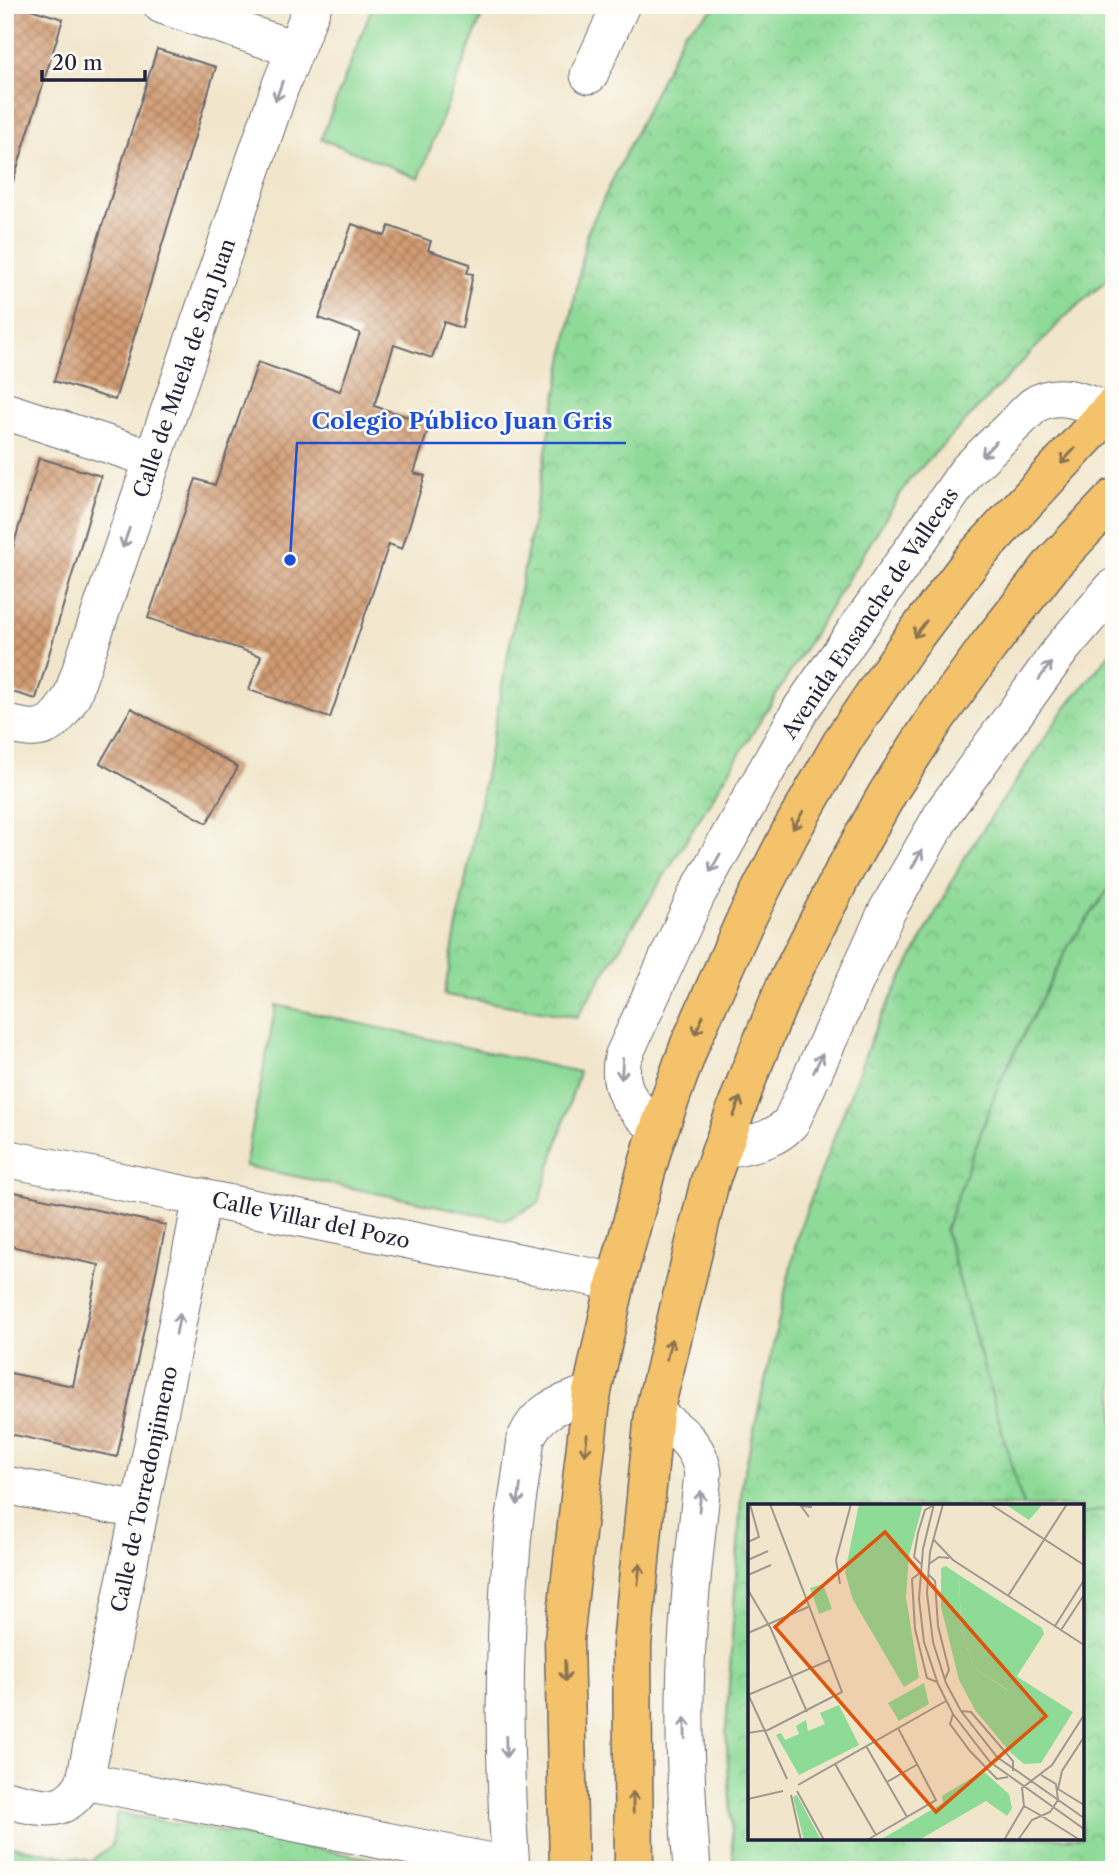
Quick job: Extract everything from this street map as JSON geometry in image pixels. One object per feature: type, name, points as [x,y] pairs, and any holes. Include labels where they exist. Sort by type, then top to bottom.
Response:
[{"type":"main road","name":"Avenida Ensanche de Vallecas","points":[[569,1870],[564,1640],[592,1392],[616,1282],[659,1130],[690,1044],[743,925],[790,833],[845,737],[907,646],[974,559],[1111,408]]},
{"type":"main road","points":[[634,1870],[632,1644],[654,1413],[705,1197],[721,1150],[748,1074],[785,987],[887,794],[936,718],[989,645],[1054,562],[1114,498]]},
{"type":"street","points":[[162,5],[294,49]]},
{"type":"street","name":"Calle de Muela de San Juan","points":[[5,723],[38,729],[62,713],[72,696],[294,49],[313,5]]},
{"type":"street","points":[[589,75],[621,5]]},
{"type":"street","name":"Avenida Ensanche de Vallecas","points":[[659,1130],[638,1111],[622,1087],[620,1072],[623,1057],[698,894],[801,709],[967,471],[1032,406],[1042,400],[1056,397],[1111,408]]},
{"type":"street","points":[[5,411],[153,459]]},
{"type":"street","points":[[721,1150],[766,1140],[781,1133],[791,1122],[887,911],[945,810],[1062,648],[1114,587]]},
{"type":"street","name":"Calle Villar del Pozo","points":[[5,1158],[616,1282]]},
{"type":"street","name":"Calle de Torredonjimeno","points":[[85,1781],[202,1197]]},
{"type":"street","points":[[5,1800],[48,1808],[64,1805],[78,1795],[85,1781],[511,1868],[505,1695],[512,1544],[526,1438],[533,1422],[547,1410],[592,1392]]},
{"type":"street","points":[[654,1413],[677,1430],[701,1460],[702,1474],[688,1613],[685,1699],[686,1783],[692,1870]]},
{"type":"street","points":[[5,1485],[139,1510]]},
{"type":"green space","points":[[373,5],[486,5],[419,178],[321,139]]},
{"type":"green space","points":[[719,5],[1114,5],[1114,274],[1066,316],[909,480],[577,1017],[444,995],[587,233],[684,32]]},
{"type":"green space","points":[[1114,648],[1114,881],[1069,945],[999,1083],[945,1230],[1022,1504],[748,1504],[748,1840],[1084,1840],[1084,1514],[1114,1506],[1114,1870],[734,1870],[726,1730],[742,1483],[799,1230],[875,1029],[967,853],[1061,714]]},
{"type":"green space","points":[[1114,881],[1114,1506],[1084,1514],[1084,1504],[1022,1504],[945,1230],[999,1083],[1069,945]]},
{"type":"green space","points":[[276,1005],[579,1072],[539,1203],[506,1220],[245,1166]]},
{"type":"green space","points":[[117,1813],[435,1870],[5,1870],[5,1845],[91,1861],[112,1845]]},
{"type":"building","points":[[5,5],[17,5],[63,19],[12,185],[5,184]]},
{"type":"building","points":[[157,49],[216,67],[115,400],[54,381]]},
{"type":"building","points":[[352,224],[385,236],[389,226],[431,241],[428,250],[470,264],[467,273],[473,274],[462,328],[444,322],[432,358],[394,345],[374,406],[430,424],[414,473],[425,476],[402,549],[389,544],[330,718],[249,690],[261,656],[148,618],[196,479],[215,485],[258,362],[340,391],[360,333],[319,318]]},
{"type":"building","points":[[39,458],[101,476],[36,699],[5,690],[5,574]]},
{"type":"building","points":[[131,708],[238,767],[207,823],[100,763]]},
{"type":"building","points":[[5,1190],[166,1225],[117,1457],[5,1433],[5,1372],[73,1386],[99,1265],[5,1245]]},
{"type":"place","name":"Colegio Público Juan Gris","points":[[290,560]]}]
